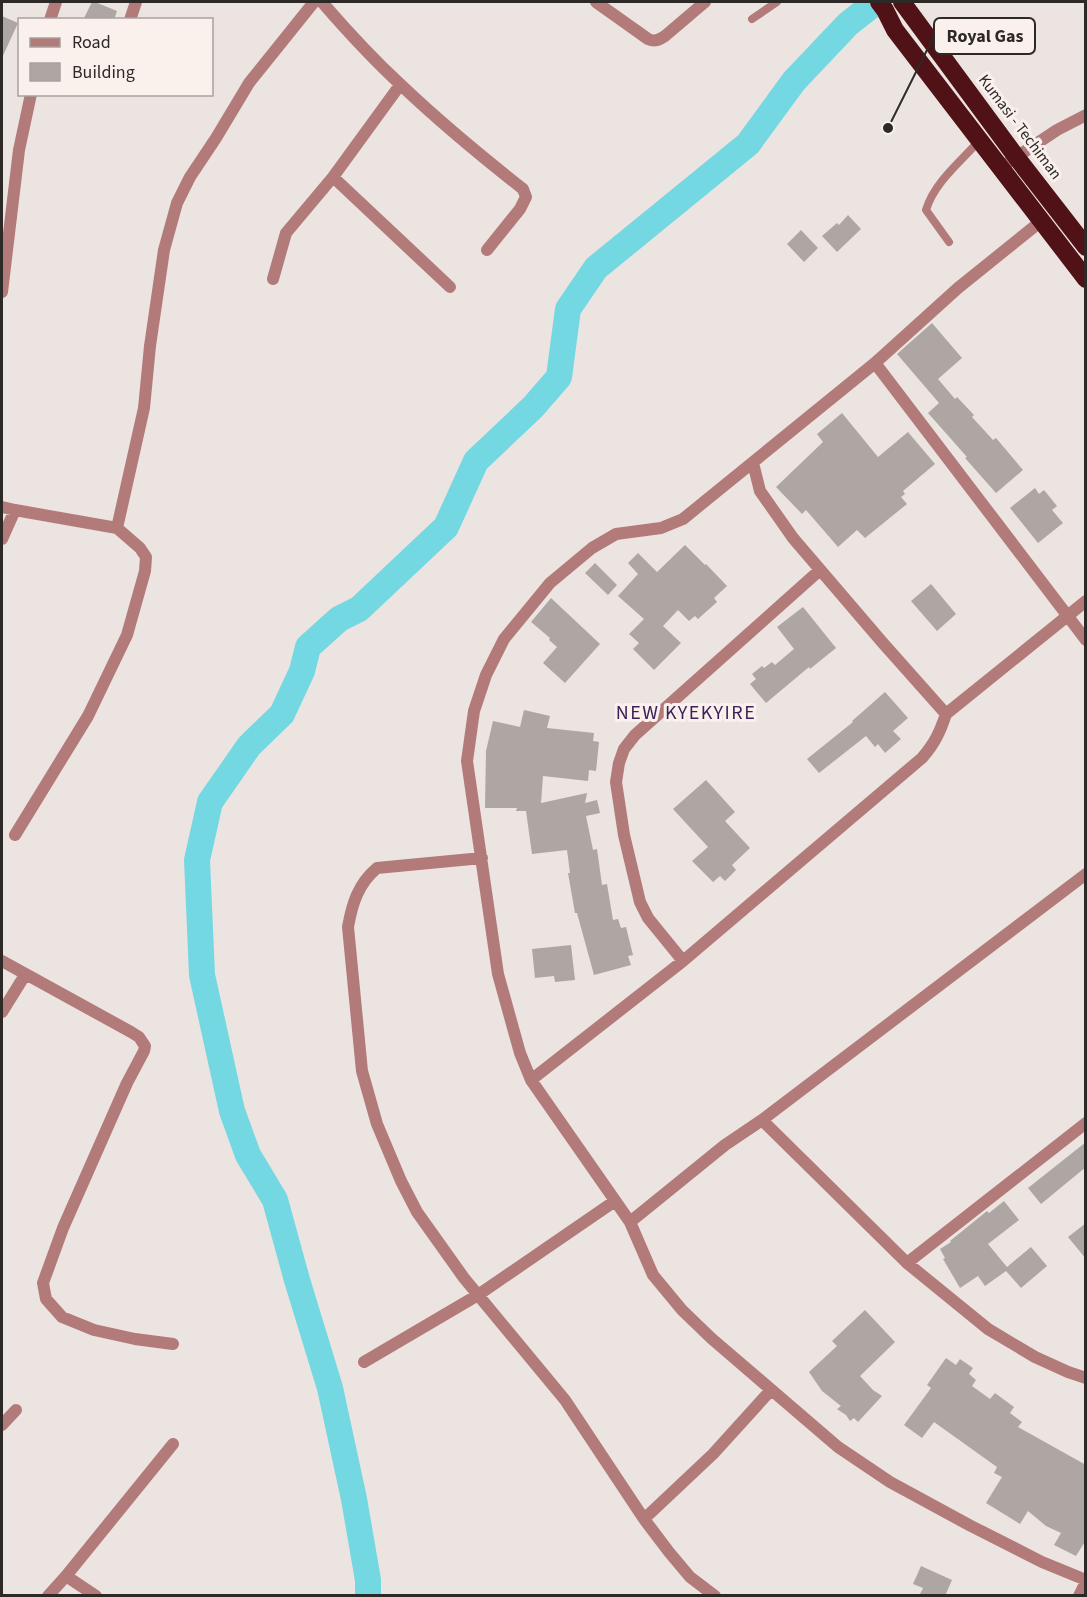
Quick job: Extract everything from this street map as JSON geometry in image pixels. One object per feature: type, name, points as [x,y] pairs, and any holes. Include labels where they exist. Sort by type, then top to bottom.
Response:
[{"type":"highway","name":"Kumasi - Techiman","points":[[905,5],[1017,158],[1086,247]]},
{"type":"highway","points":[[882,6],[895,30],[1040,222],[1086,279]]},
{"type":"street","points":[[51,18],[56,2]]},
{"type":"street","points":[[131,18],[136,2]]},
{"type":"street","points":[[117,528],[144,408],[150,346],[164,250],[177,203],[190,177],[249,83],[314,2]]},
{"type":"street","points":[[322,2],[400,85],[457,136],[523,189],[526,197],[520,209],[487,250]]},
{"type":"street","points":[[597,2],[653,41],[665,36],[705,2]]},
{"type":"street","points":[[273,279],[286,233],[333,177],[400,85]]},
{"type":"street","points":[[2,292],[19,150],[31,96]]},
{"type":"street","points":[[1000,168],[1057,130],[1086,115]]},
{"type":"street","points":[[333,177],[450,286]]},
{"type":"street","points":[[1040,222],[958,288],[875,363],[683,519],[661,528],[616,534],[592,548],[550,583],[504,639],[486,675],[474,711],[467,761],[498,974],[520,1053],[531,1080],[630,1222],[653,1275],[682,1310],[711,1338],[838,1447],[890,1482],[1042,1562],[1086,1581],[1079,1596]]},
{"type":"street","points":[[875,363],[1086,640]]},
{"type":"street","points":[[753,463],[760,491],[793,538],[946,714]]},
{"type":"street","points":[[2,507],[117,528],[140,548],[146,557],[145,571],[127,635],[88,716],[15,835]]},
{"type":"street","points":[[2,539],[15,510]]},
{"type":"street","points":[[684,961],[648,918],[640,902],[624,835],[616,782],[619,763],[624,749],[635,735],[820,570]]},
{"type":"street","points":[[531,1080],[684,961],[922,758],[932,747],[946,714],[1086,601]]},
{"type":"street","points":[[482,858],[376,868],[367,876],[357,891],[348,927],[362,1071],[376,1124],[417,1212],[444,1252],[565,1400],[644,1519],[690,1577],[715,1596]]},
{"type":"street","points":[[630,1222],[725,1145],[762,1120],[1086,874]]},
{"type":"street","points":[[2,961],[139,1036],[145,1046],[63,1228],[43,1283],[46,1299],[62,1317],[94,1330],[173,1344]]},
{"type":"street","points":[[2,1012],[25,975]]},
{"type":"street","points":[[762,1120],[907,1263],[988,1329],[1035,1357],[1086,1378]]},
{"type":"street","points":[[907,1263],[1086,1123]]},
{"type":"street","points":[[364,1362],[478,1295],[615,1201]]},
{"type":"street","points":[[644,1519],[712,1454],[771,1390]]},
{"type":"street","points":[[2,1425],[16,1410]]},
{"type":"street","points":[[48,1596],[174,1444]]},
{"type":"street","points":[[66,1576],[96,1596]]},
{"type":"lane","points":[[752,19],[777,2]]},
{"type":"lane","points":[[949,242],[926,210],[930,199],[942,182],[979,141]]},
{"type":"building","points":[[92,2],[117,11],[115,18],[84,18]]},
{"type":"building","points":[[2,16],[18,23],[2,58]]},
{"type":"building","points":[[848,215],[861,229],[837,252],[822,236],[837,223],[839,225]]},
{"type":"building","points":[[801,230],[818,248],[804,262],[787,244]]},
{"type":"building","points":[[932,323],[962,358],[938,379],[955,399],[957,397],[974,415],[972,417],[993,440],[996,438],[1023,470],[996,493],[928,413],[939,403],[897,354]]},
{"type":"building","points":[[842,413],[878,457],[908,432],[935,464],[903,491],[905,494],[901,497],[907,504],[865,538],[857,530],[838,547],[806,510],[802,514],[776,487],[823,442],[817,434]]},
{"type":"building","points":[[1035,488],[1039,494],[1044,490],[1057,506],[1052,510],[1063,523],[1038,543],[1010,508]]},
{"type":"building","points":[[685,545],[727,586],[714,598],[717,602],[698,619],[695,616],[689,621],[678,610],[663,626],[681,643],[654,670],[633,649],[639,643],[629,634],[644,619],[618,596],[638,574],[628,563],[638,553],[657,572]]},
{"type":"building","points":[[595,563],[617,585],[608,595],[585,573]]},
{"type":"building","points":[[931,584],[956,614],[937,631],[911,601]]},
{"type":"building","points":[[551,598],[600,644],[565,683],[543,663],[557,647],[531,622]]},
{"type":"building","points":[[803,607],[836,648],[766,703],[750,684],[756,679],[752,674],[772,662],[775,665],[794,649],[777,627]]},
{"type":"building","points":[[885,692],[908,718],[893,731],[901,739],[885,753],[878,744],[875,747],[866,736],[819,773],[807,759],[853,722]]},
{"type":"building","points":[[524,710],[550,716],[547,728],[594,733],[593,741],[599,742],[596,771],[589,770],[588,781],[543,776],[541,803],[587,793],[585,803],[597,800],[600,813],[586,816],[593,850],[597,849],[602,885],[607,884],[613,920],[618,919],[621,928],[626,927],[633,955],[628,956],[631,965],[594,975],[577,913],[575,913],[568,873],[570,873],[567,850],[532,854],[526,811],[516,811],[517,808],[485,808],[486,751],[493,721],[520,727]]},
{"type":"building","points":[[706,780],[735,812],[725,821],[750,848],[732,865],[736,870],[725,881],[720,876],[713,882],[692,861],[708,847],[673,809]]},
{"type":"building","points":[[571,945],[575,980],[555,982],[554,976],[535,978],[532,949]]},
{"type":"building","points":[[1086,1142],[1086,1167],[1041,1204],[1028,1188]]},
{"type":"building","points":[[1004,1201],[1019,1220],[988,1244],[1007,1267],[1031,1247],[1047,1266],[1021,1288],[1006,1271],[985,1286],[978,1276],[960,1288],[943,1259],[945,1258],[940,1249],[987,1211],[989,1213]]},
{"type":"building","points":[[1086,1223],[1086,1259],[1068,1237]]},
{"type":"building","points":[[865,1310],[895,1342],[860,1376],[882,1396],[858,1422],[854,1418],[850,1421],[837,1409],[841,1406],[822,1391],[809,1372],[837,1346],[832,1341]]},
{"type":"building","points":[[946,1358],[956,1365],[960,1359],[973,1368],[969,1374],[976,1380],[972,1386],[990,1399],[995,1393],[1014,1407],[1010,1413],[1022,1422],[1018,1427],[1086,1465],[1086,1540],[1076,1556],[1054,1545],[1061,1533],[1046,1526],[1028,1511],[1020,1524],[986,1503],[1002,1477],[994,1473],[997,1467],[934,1422],[922,1438],[904,1425],[931,1388],[927,1385]]},
{"type":"building","points":[[921,1566],[952,1580],[945,1596],[919,1596],[923,1588],[913,1584]]},
{"type":"waterway","points":[[368,1596],[368,1580],[354,1499],[330,1388],[275,1200],[248,1155],[232,1111],[202,975],[197,860],[210,802],[249,746],[282,714],[302,671],[308,647],[339,619],[359,609],[446,527],[476,461],[533,407],[559,377],[568,309],[596,268],[748,144],[794,81],[848,24],[876,2]]},
{"type":"place","name":"Royal Gas","points":[[888,128]]},
{"type":"district","name":"NEW KYEKYIRE","points":[[686,713]]}]
